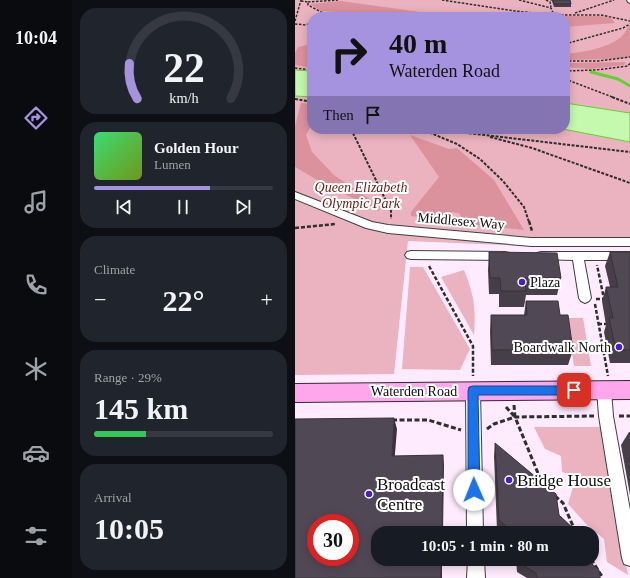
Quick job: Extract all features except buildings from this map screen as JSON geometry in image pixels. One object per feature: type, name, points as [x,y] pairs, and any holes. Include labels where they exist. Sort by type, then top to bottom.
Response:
[{"type":"street","name":"Middlesex Way","points":[[295,196],[353,219],[388,229],[531,242],[630,242]]},
{"type":"street","points":[[411,255],[516,256]]},
{"type":"street","points":[[531,256],[630,256]]},
{"type":"street","points":[[578,256],[585,298]]},
{"type":"street","points":[[606,383],[607,416],[630,558]]},
{"type":"street","name":"Waterden Road","points":[[295,393],[473,385],[606,383],[630,390]]},
{"type":"street","points":[[473,385],[475,526]]},
{"type":"street","points":[[476,566],[476,578]]},
{"type":"path","points":[[297,3],[338,0]]},
{"type":"path","points":[[442,0],[520,12]]},
{"type":"path","points":[[519,0],[551,8]]},
{"type":"path","points":[[546,0],[550,2],[553,12]]},
{"type":"path","points":[[570,13],[578,12],[614,0]]},
{"type":"path","points":[[295,21],[301,2]]},
{"type":"path","points":[[308,2],[308,5],[321,12]]},
{"type":"path","points":[[570,14],[601,15],[630,21]]},
{"type":"path","points":[[295,24],[307,24]]},
{"type":"path","points":[[570,43],[623,28],[630,24]]},
{"type":"path","points":[[570,61],[599,61],[630,57]]},
{"type":"path","points":[[570,71],[596,70],[628,66],[630,63]]},
{"type":"path","points":[[295,68],[307,69]]},
{"type":"path","points":[[570,81],[630,104]]},
{"type":"path","points":[[295,99],[307,101]]},
{"type":"path","points":[[353,134],[391,211],[388,229]]},
{"type":"path","points":[[433,134],[457,144],[479,159],[503,180],[524,207],[532,233],[531,242]]},
{"type":"path","points":[[472,134],[630,152]]},
{"type":"path","points":[[480,135],[532,148],[630,183]]},
{"type":"path","points":[[295,228],[341,223],[353,219]]},
{"type":"path","points":[[423,255],[473,346],[473,385]]},
{"type":"path","points":[[597,264],[604,299],[594,299],[599,324],[606,383]]},
{"type":"path","points":[[599,324],[611,324]]},
{"type":"path","points":[[485,430],[494,424],[515,417],[598,416]]},
{"type":"path","points":[[614,416],[630,416]]},
{"type":"path","points":[[515,417],[543,485],[537,481]]},
{"type":"path","name":"Waterden Road","points":[[385,420],[423,420],[442,423],[450,428],[458,430]]},
{"type":"path","points":[[553,494],[563,503],[573,526]]},
{"type":"path","points":[[595,566],[603,578]]},
{"type":"green space","name":"Queen Elizabeth Olympic Park","points":[[295,0],[630,0],[630,247],[555,247],[408,241],[394,374],[295,375]]},
{"type":"green space","points":[[341,1],[420,12],[321,11],[310,4]]},
{"type":"green space","points":[[570,16],[599,16],[611,18],[615,23],[570,27]]},
{"type":"green space","points":[[630,25],[630,57],[570,60],[570,53],[608,45],[622,36]]},
{"type":"green space","points":[[307,45],[307,67],[295,65],[295,53],[298,47]]},
{"type":"green space","points":[[626,62],[624,65],[591,69],[570,67],[570,63]]},
{"type":"green space","points":[[301,103],[307,104],[306,135],[312,152],[334,175],[380,206],[379,211],[326,185],[295,167],[295,126]]},
{"type":"green space","points":[[410,135],[449,149],[457,148],[494,180],[524,230],[465,224],[459,213],[447,212],[435,219],[411,216],[411,212],[439,177]]},
{"type":"green space","points":[[410,267],[423,267],[470,349],[460,370],[402,369]]},
{"type":"green space","points":[[464,270],[473,302],[475,317],[474,335],[441,277]]},
{"type":"green space","points":[[567,318],[583,318],[591,366],[574,366]]},
{"type":"green space","points":[[534,427],[602,427],[628,575],[607,562],[604,539],[599,535],[599,526],[588,526],[568,504],[576,477],[562,472],[561,456],[545,449]]},
{"type":"shaded area","points":[[295,70],[307,71],[307,97],[295,96]]},
{"type":"shaded area","points":[[570,104],[630,113],[630,142],[570,130]]},
{"type":"waterway","points":[[591,72],[618,79],[630,86]]},
{"type":"place","name":"Plaza","points":[[522,282]]},
{"type":"place","name":"Boardwalk North","points":[[619,347]]},
{"type":"place","name":"Bridge House","points":[[509,480]]},
{"type":"place","name":"Broadcast Centre","points":[[369,494]]},
{"type":"route","points":[[474,490],[473,391],[574,390]]}]
